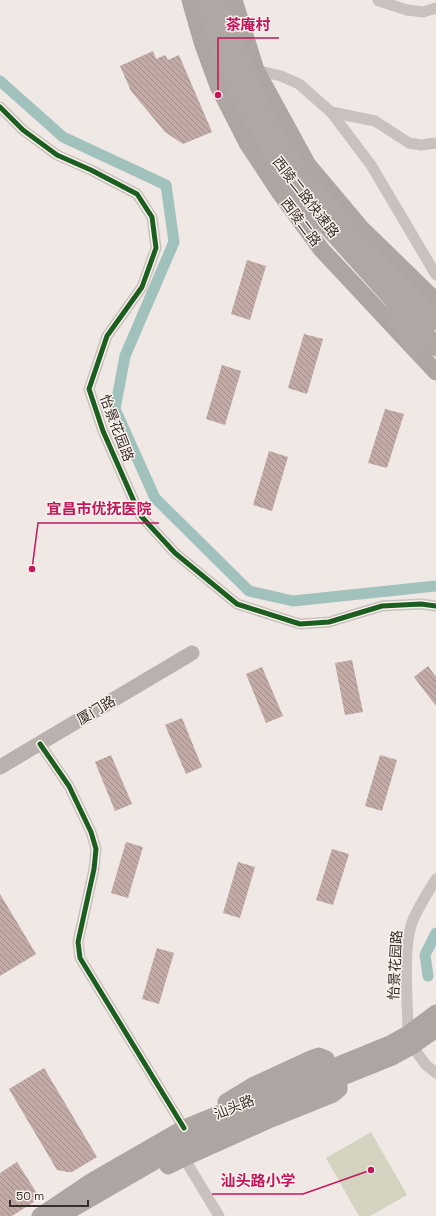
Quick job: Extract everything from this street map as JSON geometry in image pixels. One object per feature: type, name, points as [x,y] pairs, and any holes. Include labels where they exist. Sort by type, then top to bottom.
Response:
[{"type":"highway","name":"西陵二路快速路","points":[[207,0],[215,34],[237,88],[275,160],[320,218],[436,321]]},
{"type":"highway","name":"西陵二路快速路","points":[[220,0],[238,55],[270,127],[300,173],[436,347]]},
{"type":"highway","points":[[256,70],[270,127]]},
{"type":"highway","points":[[370,264],[415,348]]},
{"type":"highway","points":[[370,264],[436,305]]},
{"type":"main road","name":"西陵二路","points":[[190,0],[202,42],[218,86],[251,149],[321,249],[436,372]]},
{"type":"main road","points":[[234,0],[256,70],[308,165],[361,228],[436,301]]},
{"type":"main road","name":"汕头路","points":[[410,1040],[436,1013]]},
{"type":"main road","name":"汕头路","points":[[40,1216],[92,1182],[184,1128],[320,1079],[392,1050],[410,1040],[436,1029]]},
{"type":"main road","points":[[184,1128],[254,1085],[312,1058],[319,1056],[326,1059]]},
{"type":"main road","name":"汕头路","points":[[60,1216],[190,1141],[320,1079]]},
{"type":"main road","points":[[79,1216],[184,1158],[270,1119],[333,1094],[339,1089],[339,1086]]},
{"type":"street","points":[[378,0],[379,2],[407,10],[423,12],[436,8]]},
{"type":"street","points":[[256,70],[281,76],[299,84],[331,112],[371,165],[436,275]]},
{"type":"street","name":"怡景花园路","points":[[0,107],[23,130],[57,155],[91,170],[137,194],[152,217],[156,248],[142,287],[107,336],[89,390],[103,431],[140,515],[175,553],[237,604],[300,624],[329,622],[382,606],[421,604],[436,606]]},
{"type":"street","points":[[331,112],[375,121],[408,143],[421,145],[436,143]]},
{"type":"street","name":"厦门路","points":[[0,767],[192,653]]},
{"type":"street","points":[[40,744],[69,786],[91,832],[96,849],[94,870],[78,942],[80,958],[184,1128]]},
{"type":"street","name":"怡景花园路","points":[[410,1040],[407,962],[409,938],[413,920],[436,879]]},
{"type":"street","points":[[410,1040],[426,1065],[436,1073]]},
{"type":"street","points":[[184,1158],[219,1216]]},
{"type":"green space","points":[[371,1132],[407,1195],[370,1216],[359,1216],[326,1158]]},
{"type":"building","points":[[153,51],[156,59],[165,55],[168,60],[179,55],[212,132],[183,144],[165,132],[131,91],[120,66]]},
{"type":"building","points":[[247,260],[266,266],[250,320],[231,314]]},
{"type":"building","points":[[304,334],[323,339],[307,394],[288,388]]},
{"type":"building","points":[[222,365],[241,371],[225,425],[206,419]]},
{"type":"building","points":[[385,409],[404,414],[387,468],[368,463]]},
{"type":"building","points":[[269,451],[288,457],[272,511],[253,505]]},
{"type":"building","points":[[352,660],[363,712],[345,715],[335,663]]},
{"type":"building","points":[[428,666],[436,677],[436,706],[414,677]]},
{"type":"building","points":[[262,667],[283,716],[266,723],[246,674]]},
{"type":"building","points":[[182,718],[202,767],[186,774],[165,725]]},
{"type":"building","points":[[111,755],[132,804],[115,811],[95,762]]},
{"type":"building","points":[[380,755],[397,760],[382,811],[365,806]]},
{"type":"building","points":[[126,842],[143,847],[128,898],[111,893]]},
{"type":"building","points":[[332,849],[349,854],[333,905],[316,900]]},
{"type":"building","points":[[238,862],[255,867],[240,918],[223,913]]},
{"type":"building","points":[[0,894],[36,954],[0,976]]},
{"type":"building","points":[[157,948],[174,953],[159,1004],[142,999]]},
{"type":"building","points":[[44,1068],[97,1157],[72,1172],[57,1170],[9,1089]]},
{"type":"building","points":[[17,1162],[40,1198],[12,1216],[0,1216],[0,1173]]},
{"type":"waterway","points":[[0,81],[63,137],[166,185],[174,242],[125,356],[115,409],[155,498],[249,591],[293,601],[436,586]]},
{"type":"waterway","points":[[428,976],[425,955],[436,933]]},
{"type":"cycle path","points":[[0,107],[23,130],[57,155],[91,170],[137,194],[152,217],[156,248],[142,287],[107,336],[89,389],[103,431],[140,515],[175,553],[237,604],[300,624],[329,622],[382,606],[421,604],[436,606]]},
{"type":"cycle path","points":[[40,744],[69,786],[91,832],[96,849],[94,869],[78,942],[80,958],[184,1128]]},
{"type":"place","name":"茶庵村","points":[[218,95]]},
{"type":"place","name":"宜昌市优抚医院","points":[[32,569]]},
{"type":"place","name":"汕头路小学","points":[[371,1170]]}]
